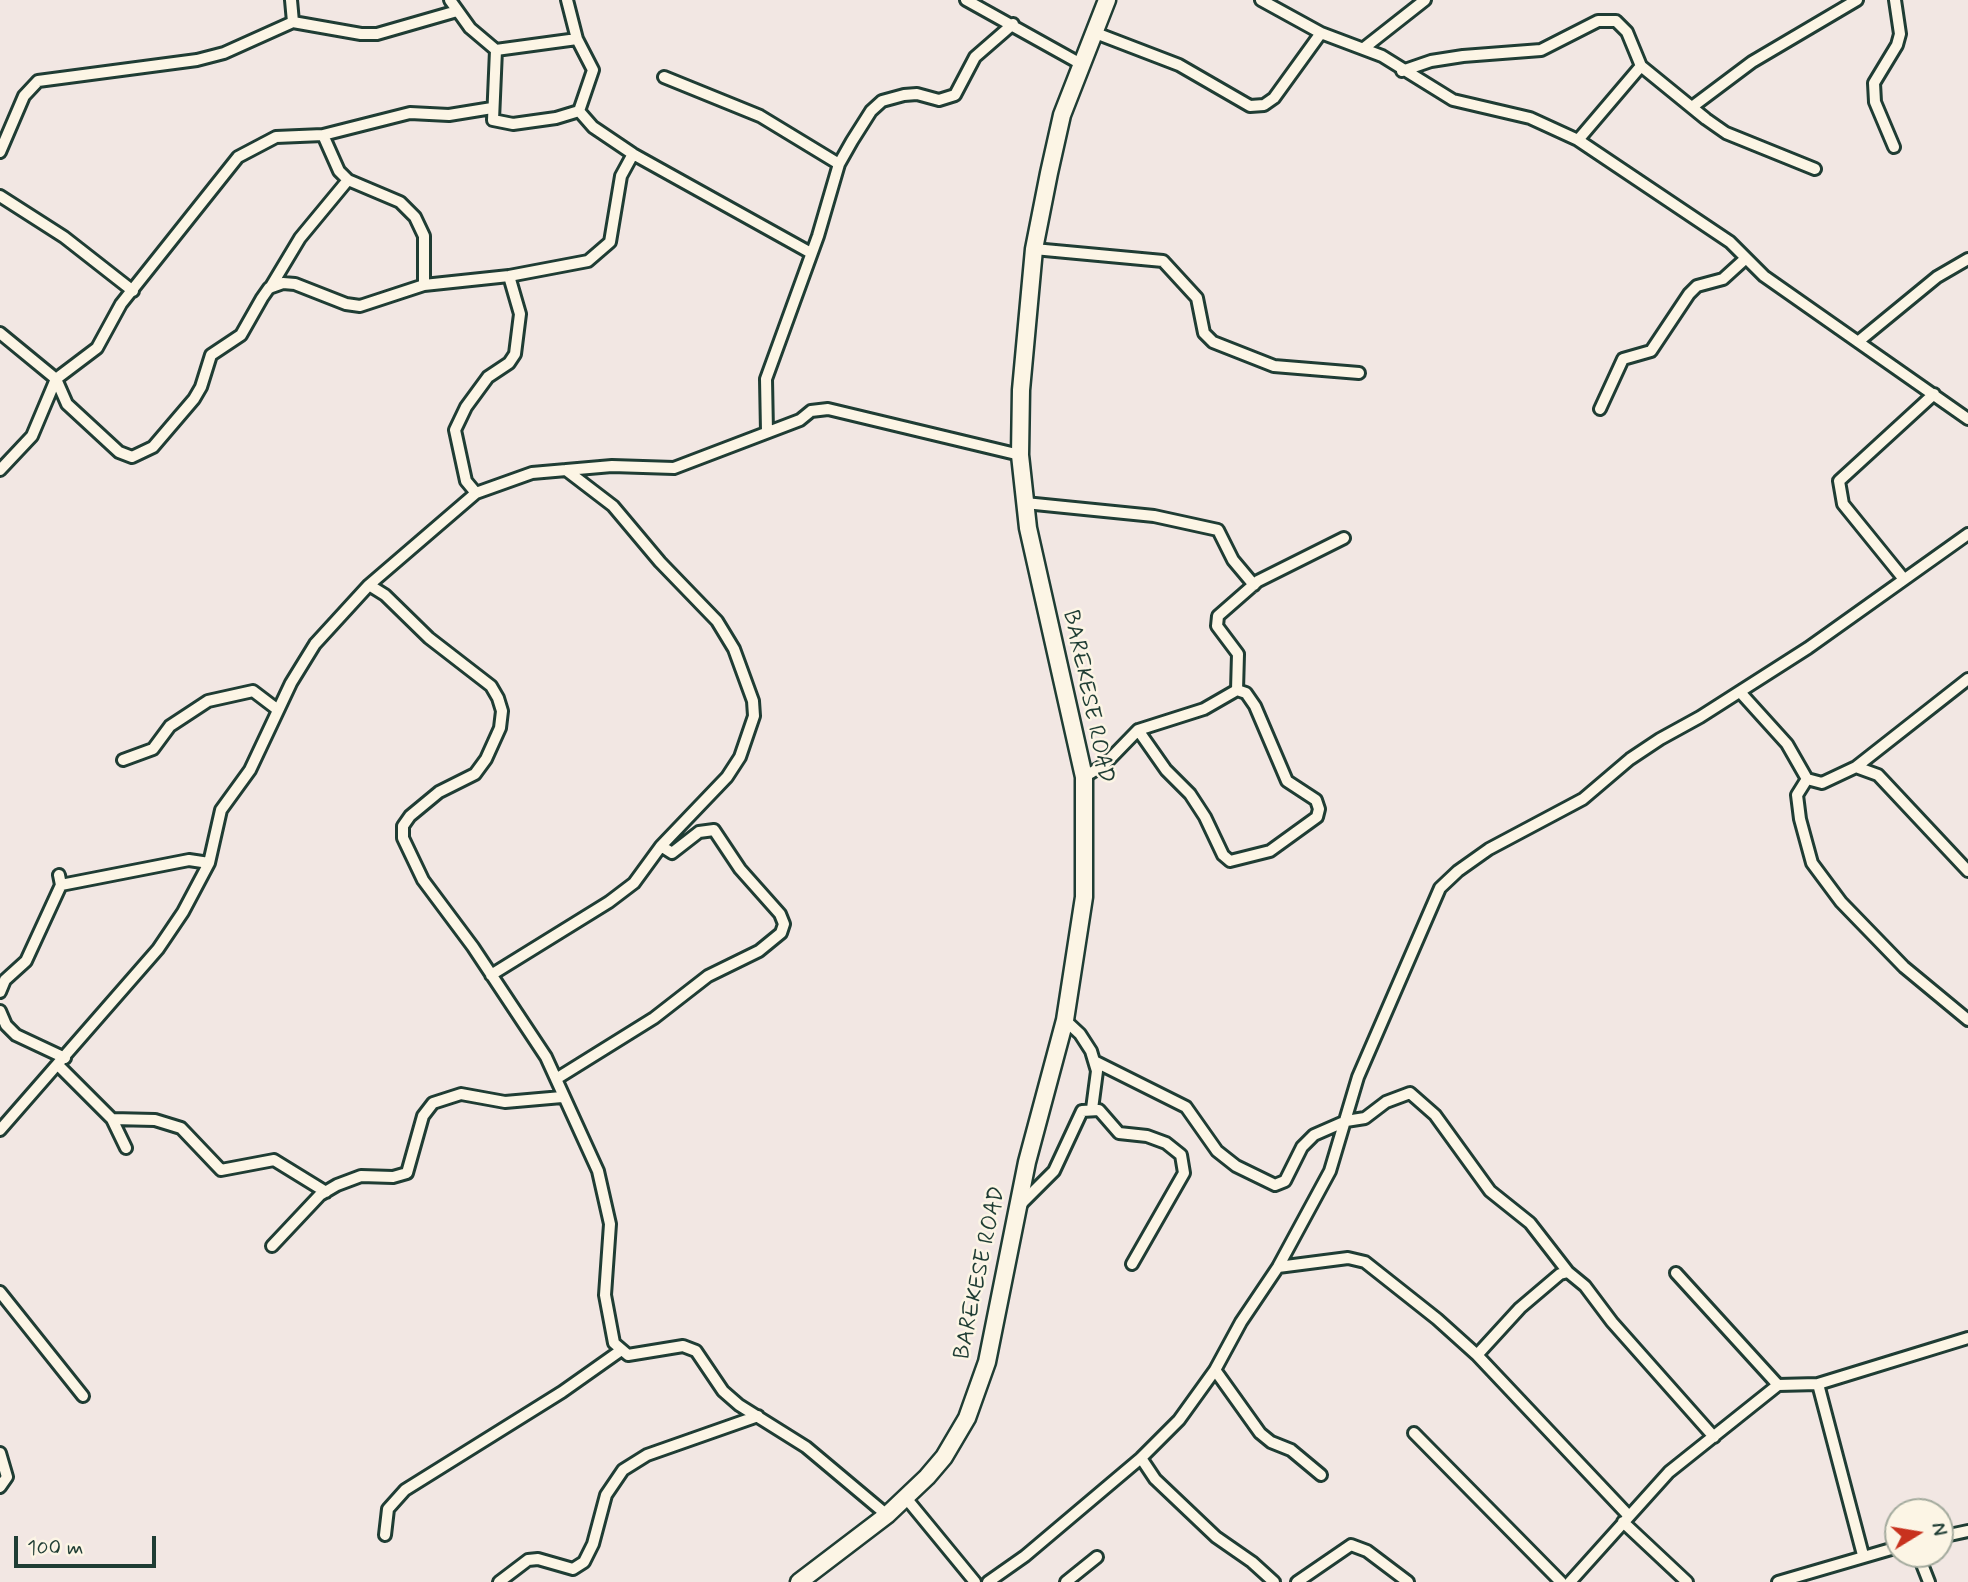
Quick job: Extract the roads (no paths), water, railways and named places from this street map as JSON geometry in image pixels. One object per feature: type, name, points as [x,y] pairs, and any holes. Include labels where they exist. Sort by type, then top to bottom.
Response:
[{"type":"main road","name":"BAREKESE ROAD","points":[[799,1582],[887,1516],[906,1498],[944,1457],[977,1394],[992,1340],[1018,1207],[1065,1020],[1084,897],[1084,778],[1028,528],[1020,455],[1021,390],[1034,249],[1062,115],[1103,2]]},
{"type":"street","points":[[291,0],[293,22]]},
{"type":"street","points":[[450,0],[470,28],[496,50],[577,39]]},
{"type":"street","points":[[567,0],[577,39],[593,70],[579,111]]},
{"type":"street","points":[[966,0],[1081,64]]},
{"type":"street","points":[[1261,0],[1321,33],[1364,48],[1453,100],[1530,118],[1578,140],[1730,242],[1745,259],[1968,419]]},
{"type":"street","points":[[1364,48],[1425,0]]},
{"type":"street","points":[[1692,107],[1752,62],[1857,0]]},
{"type":"street","points":[[1894,147],[1875,102],[1874,83],[1897,45],[1900,34],[1895,0]]},
{"type":"street","points":[[0,152],[24,96],[38,81],[197,60],[224,52],[293,22],[361,34],[377,34],[457,11]]},
{"type":"street","points":[[1402,71],[1499,51],[1541,50],[1606,20],[1622,25],[1641,66],[1726,133],[1772,149],[1815,169]]},
{"type":"street","points":[[767,432],[766,379],[811,253],[839,164],[871,111],[882,101],[917,94],[939,100],[949,99],[955,95],[975,57],[1013,24]]},
{"type":"street","points":[[1093,32],[1179,65],[1250,106],[1264,105],[1274,98],[1321,33]]},
{"type":"street","points":[[496,50],[493,120],[513,124],[556,118],[579,111]]},
{"type":"street","points":[[1578,140],[1641,66]]},
{"type":"street","points":[[664,77],[760,116],[839,164]]},
{"type":"street","points":[[0,470],[32,436],[56,379],[97,348],[121,304],[150,271],[163,248],[238,157],[276,137],[323,135],[410,113],[449,115],[492,108]]},
{"type":"street","points":[[579,111],[593,127],[633,154],[811,253]]},
{"type":"street","points":[[323,135],[339,172],[348,180],[400,202],[415,217],[424,236],[424,285]]},
{"type":"street","points":[[269,288],[283,283],[295,284],[346,304],[360,306],[424,285],[509,276],[579,264],[601,252],[610,242],[621,176],[633,154]]},
{"type":"street","points":[[0,333],[56,379],[66,404],[80,418],[119,452],[132,457],[138,455],[152,447],[194,399],[201,387],[211,355],[241,335],[300,238],[348,180]]},
{"type":"street","points":[[0,196],[64,237],[133,291]]},
{"type":"street","points":[[1034,249],[1163,261],[1197,298],[1204,333],[1213,342],[1274,366],[1359,373]]},
{"type":"street","points":[[1600,409],[1623,359],[1651,351],[1689,294],[1698,286],[1723,279],[1745,259]]},
{"type":"street","points":[[1859,341],[1937,277],[1968,259]]},
{"type":"street","points":[[476,494],[466,481],[454,430],[458,419],[488,377],[509,363],[515,354],[520,314],[509,276]]},
{"type":"street","points":[[1903,578],[1849,514],[1839,490],[1839,481],[1934,394]]},
{"type":"street","points":[[0,1130],[158,949],[183,912],[209,863],[221,810],[250,770],[278,710],[316,644],[369,585],[476,494],[532,473],[612,466],[674,468],[800,420],[811,411],[828,409],[1020,455]]},
{"type":"street","points":[[491,975],[609,902],[641,875],[661,846],[727,777],[740,757],[754,716],[753,701],[734,649],[717,621],[660,562],[613,506],[566,470]]},
{"type":"street","points":[[1025,503],[1154,516],[1217,530],[1233,560],[1254,585]]},
{"type":"street","points":[[988,1582],[1026,1556],[1141,1458],[1179,1420],[1215,1370],[1241,1322],[1278,1267],[1330,1171],[1358,1077],[1440,888],[1489,849],[1583,799],[1640,752],[1808,648],[1968,534]]},
{"type":"street","points":[[1237,690],[1238,654],[1216,621],[1254,585],[1344,538]]},
{"type":"street","points":[[369,585],[386,595],[429,638],[491,686],[502,711],[495,738],[475,774],[439,792],[410,816],[403,826],[403,838],[423,880],[442,902],[546,1057],[598,1171],[610,1224],[605,1295],[614,1343],[620,1351],[628,1355],[683,1346],[696,1351],[723,1391],[806,1447],[887,1516]]},
{"type":"street","points":[[1740,692],[1787,744],[1807,779],[1822,783],[1856,767],[1968,679]]},
{"type":"street","points":[[1084,778],[1104,765],[1138,730],[1156,722],[1204,709],[1237,690],[1246,693],[1255,706],[1287,781],[1317,800],[1320,809],[1317,817],[1270,851],[1239,861],[1230,861],[1223,855],[1205,817],[1190,794],[1167,770],[1138,730]]},
{"type":"street","points":[[123,760],[153,749],[170,726],[208,701],[253,691],[278,710]]},
{"type":"street","points":[[1874,752],[1878,775]]},
{"type":"street","points":[[1856,767],[1878,775],[1968,871]]},
{"type":"street","points":[[1807,779],[1797,796],[1812,863],[1841,902],[1904,967],[1968,1020]]},
{"type":"street","points":[[556,1079],[654,1018],[708,976],[759,951],[781,933],[784,924],[780,914],[740,869],[714,830],[699,832],[672,853],[661,846]]},
{"type":"street","points":[[0,992],[9,975],[26,961],[60,880],[189,860],[209,863]]},
{"type":"street","points":[[0,1011],[6,1025],[16,1035],[62,1062],[112,1119],[126,1148]]},
{"type":"street","points":[[1065,1020],[1080,1034],[1094,1061],[1097,1071],[1092,1109]]},
{"type":"street","points":[[1094,1061],[1186,1107],[1217,1151],[1236,1166],[1275,1185],[1285,1181],[1302,1147],[1314,1135],[1346,1121],[1365,1118],[1386,1102],[1410,1093],[1435,1115],[1490,1191],[1530,1223],[1568,1272],[1585,1286],[1612,1322],[1714,1437]]},
{"type":"street","points":[[272,1246],[326,1192],[361,1176],[393,1177],[407,1173],[423,1116],[433,1103],[461,1094],[517,1102],[562,1097]]},
{"type":"street","points":[[1018,1207],[1055,1171],[1082,1111],[1098,1110],[1119,1133],[1147,1136],[1166,1143],[1181,1155],[1184,1173],[1132,1264]]},
{"type":"street","points":[[112,1119],[155,1120],[181,1128],[221,1170],[274,1160],[326,1192]]},
{"type":"street","points":[[1278,1267],[1357,1258],[1437,1318],[1476,1356],[1687,1582]]},
{"type":"street","points":[[1476,1356],[1520,1308],[1560,1274],[1568,1272]]},
{"type":"street","points":[[1676,1273],[1779,1385]]},
{"type":"street","points":[[0,1292],[83,1396]]},
{"type":"street","points":[[1570,1582],[1625,1518],[1670,1472],[1779,1385],[1818,1384],[1968,1338]]},
{"type":"street","points":[[385,1535],[388,1509],[405,1490],[562,1392],[620,1351]]},
{"type":"street","points":[[1215,1370],[1260,1433],[1271,1442],[1291,1450],[1321,1475]]},
{"type":"street","points":[[1818,1384],[1863,1555]]},
{"type":"street","points":[[499,1582],[528,1560],[538,1559],[573,1569],[584,1562],[593,1544],[606,1496],[623,1470],[646,1455],[758,1416]]},
{"type":"street","points":[[1414,1433],[1561,1582]]},
{"type":"street","points":[[0,1453],[7,1477],[0,1488]]},
{"type":"street","points":[[1141,1458],[1155,1479],[1216,1537],[1252,1562],[1274,1582]]},
{"type":"street","points":[[906,1498],[975,1582]]},
{"type":"street","points":[[1297,1582],[1351,1545],[1367,1551],[1408,1582]]},
{"type":"street","points":[[1779,1582],[1884,1550]]},
{"type":"street","points":[[1066,1582],[1097,1557]]}]
